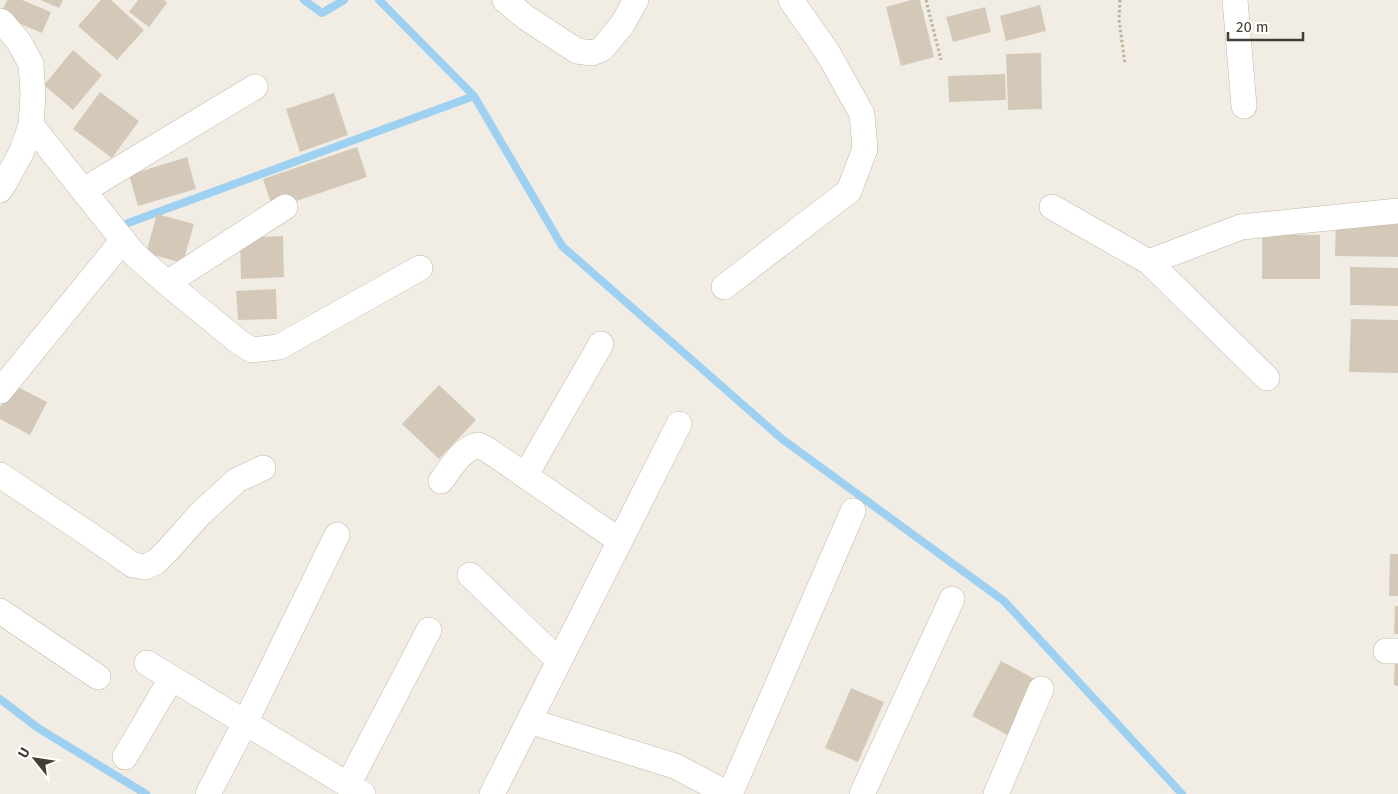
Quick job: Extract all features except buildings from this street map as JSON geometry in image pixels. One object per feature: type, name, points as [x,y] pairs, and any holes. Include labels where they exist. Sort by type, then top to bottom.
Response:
[{"type":"street","points":[[504,0],[525,18],[577,52],[592,53],[602,49],[622,25],[636,0]]},
{"type":"street","points":[[724,287],[849,191],[865,149],[862,114],[828,53],[791,0]]},
{"type":"street","points":[[1235,0],[1244,106]]},
{"type":"street","points":[[0,21],[19,42],[30,64],[32,95],[31,125],[21,153],[0,190]]},
{"type":"street","points":[[84,190],[255,88]]},
{"type":"street","points":[[31,125],[134,254],[239,342],[252,350],[279,347],[420,268]]},
{"type":"street","points":[[167,283],[285,208]]},
{"type":"street","points":[[1052,208],[1149,262],[1267,378]]},
{"type":"street","points":[[1149,262],[1241,227],[1398,211]]},
{"type":"street","points":[[0,391],[124,240]]},
{"type":"street","points":[[525,476],[601,344]]},
{"type":"street","points":[[492,794],[679,424]]},
{"type":"street","points":[[441,481],[462,454],[471,447],[478,445],[620,541]]},
{"type":"street","points":[[0,474],[133,565],[145,567],[156,562],[200,514],[237,480],[263,468]]},
{"type":"street","points":[[529,721],[675,766],[729,794],[853,511]]},
{"type":"street","points":[[208,794],[337,536]]},
{"type":"street","points":[[470,576],[559,661]]},
{"type":"street","points":[[862,794],[952,599]]},
{"type":"street","points":[[0,611],[98,677]]},
{"type":"street","points":[[147,663],[356,789],[430,630]]},
{"type":"street","points":[[126,757],[172,678]]},
{"type":"street","points":[[996,794],[1042,689]]},
{"type":"path","points":[[926,0],[941,60]]},
{"type":"path","points":[[1120,0],[1119,20],[1125,64]]},
{"type":"waterway","points":[[304,0],[322,13],[344,0]]},
{"type":"waterway","points":[[379,0],[474,96],[562,246],[782,439],[1004,601],[1182,794]]},
{"type":"waterway","points":[[128,223],[474,96]]},
{"type":"waterway","points":[[0,699],[38,728],[146,794]]}]
